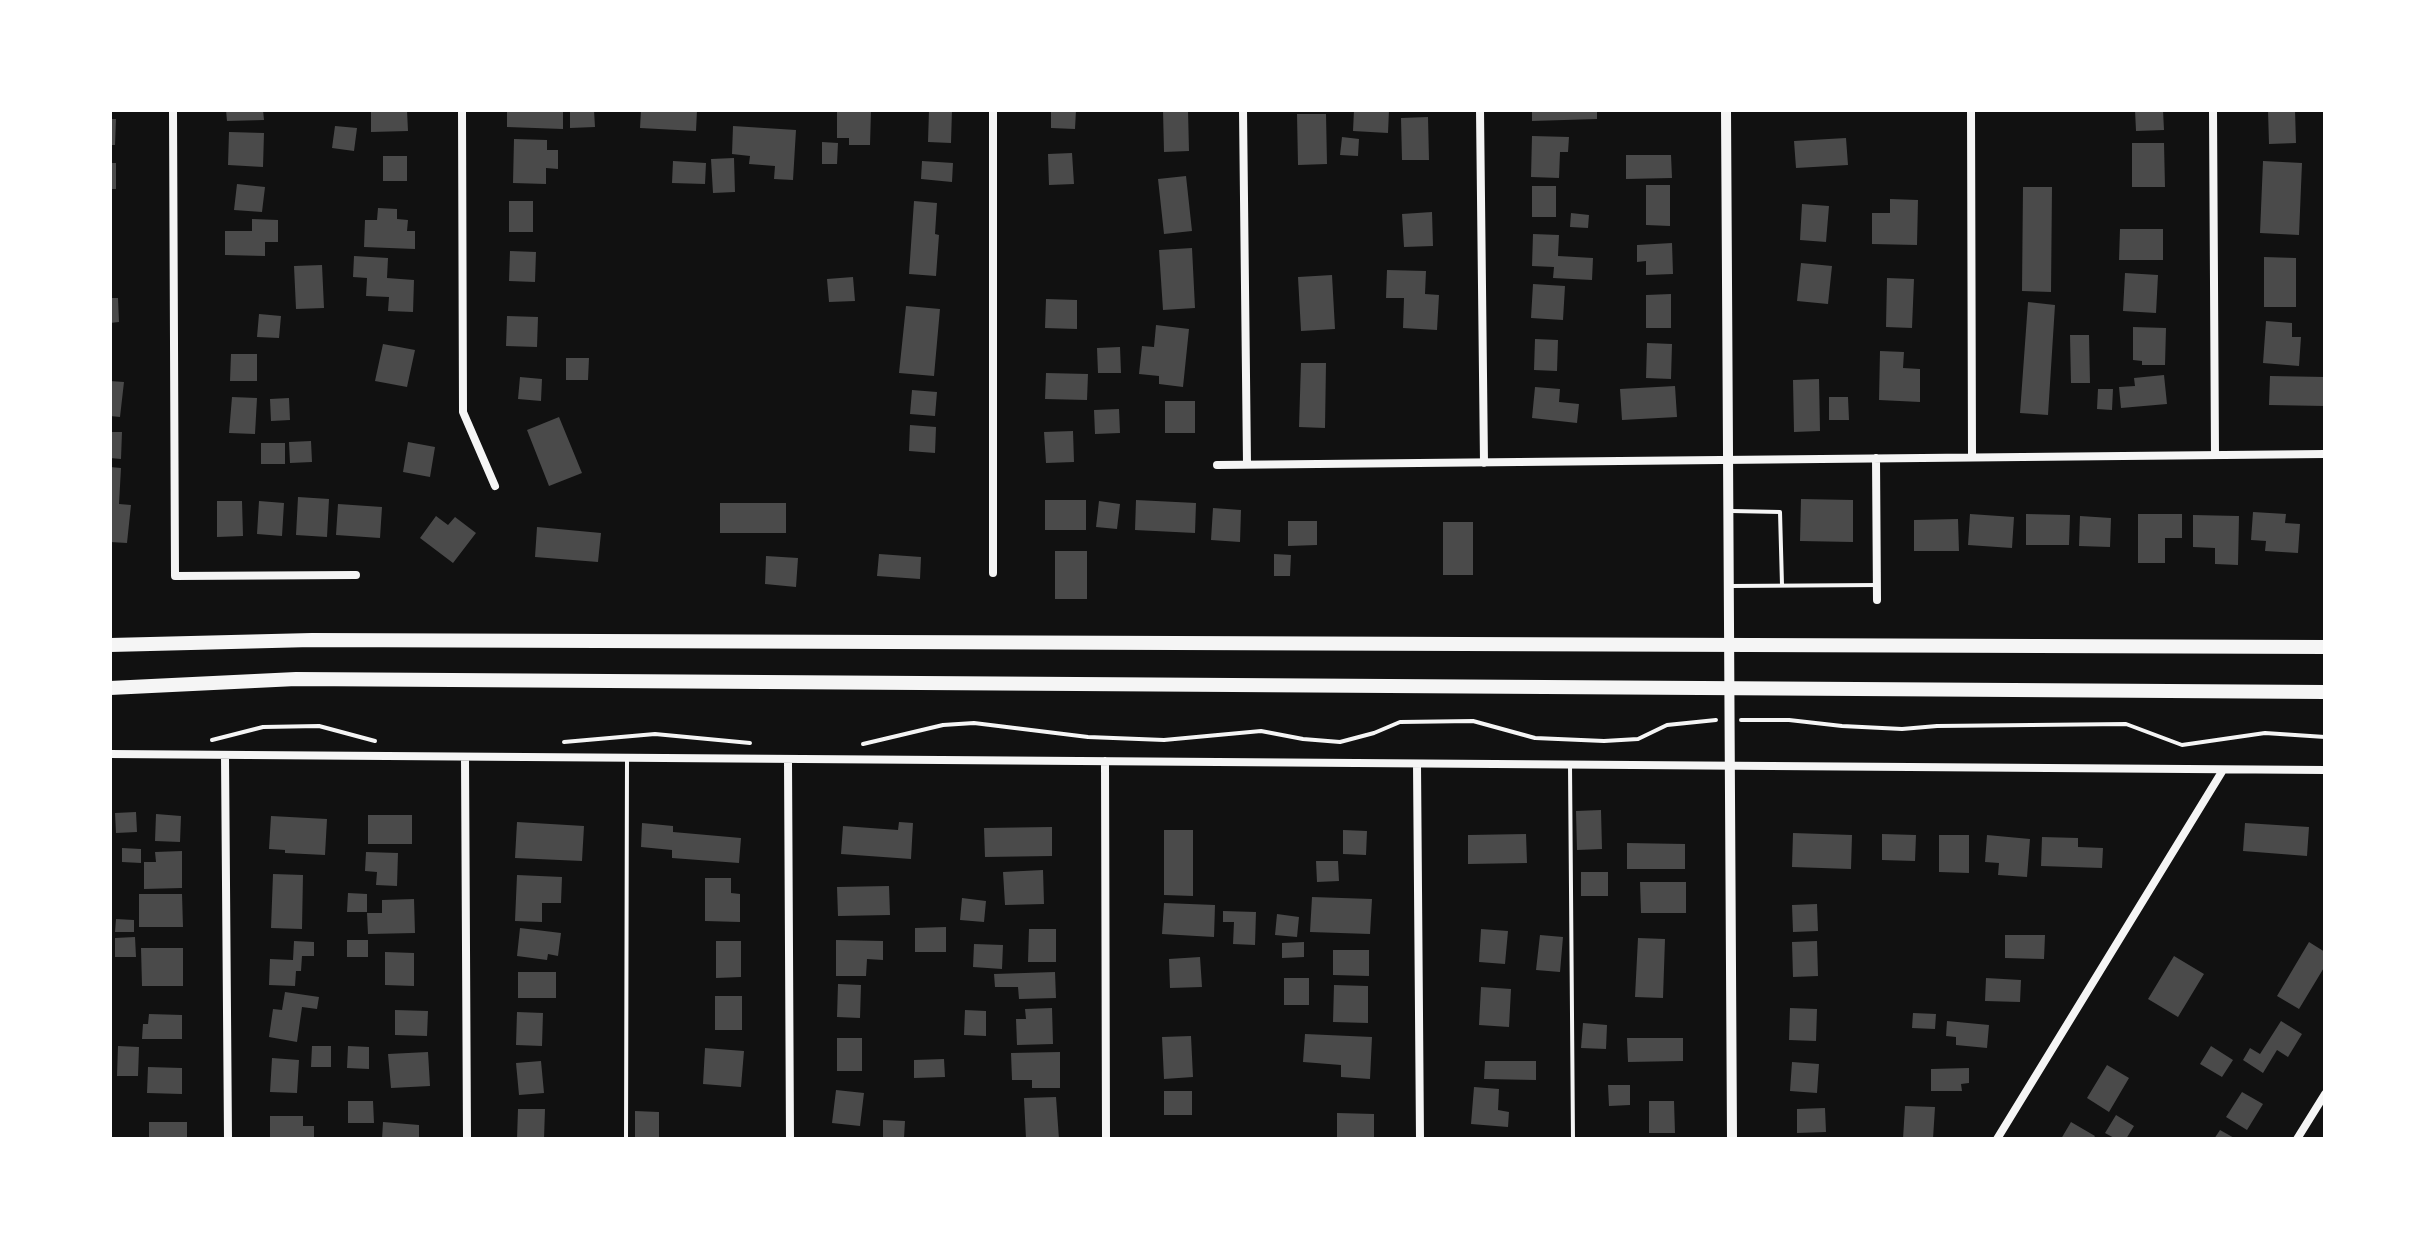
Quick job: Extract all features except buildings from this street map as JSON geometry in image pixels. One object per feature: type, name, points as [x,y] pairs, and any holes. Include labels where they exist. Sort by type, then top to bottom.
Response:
[{"type":"highway","points":[[110,645],[312,640],[2325,647]]},
{"type":"highway","points":[[110,688],[312,679],[2325,692]]},
{"type":"street","points":[[173,110],[175,576],[356,575]]},
{"type":"street","points":[[462,110],[463,412],[495,486]]},
{"type":"street","points":[[993,110],[993,573]]},
{"type":"street","points":[[1243,110],[1247,464]]},
{"type":"street","points":[[1480,110],[1484,463]]},
{"type":"street","points":[[1726,110],[1732,1139]]},
{"type":"street","points":[[1971,110],[1972,455]]},
{"type":"street","points":[[2213,110],[2215,455]]},
{"type":"street","points":[[1217,465],[1972,455],[2325,454]]},
{"type":"street","points":[[1876,458],[1877,600]]},
{"type":"street","points":[[110,754],[2325,770]]},
{"type":"street","points":[[225,756],[228,1139]]},
{"type":"street","points":[[465,758],[467,1139]]},
{"type":"street","points":[[788,760],[790,1139]]},
{"type":"street","points":[[1105,761],[1106,1139]]},
{"type":"street","points":[[1417,764],[1420,1139]]},
{"type":"street","points":[[1997,1139],[2223,770]]},
{"type":"street","points":[[2297,1139],[2325,1094]]},
{"type":"lane","points":[[1728,511],[1780,512],[1782,585]]},
{"type":"lane","points":[[1729,586],[1877,585]]},
{"type":"lane","points":[[626,1139],[627,759]]},
{"type":"lane","points":[[1570,765],[1573,1139]]},
{"type":"path","points":[[857,744],[943,725],[974,723],[1088,737],[1164,740],[1261,731],[1340,742],[1400,722],[1473,721],[1535,738],[1604,741],[1638,739],[1667,725],[1696,720]]},
{"type":"path","points":[[1752,720],[1902,729],[2126,724],[2182,745],[2265,733],[2325,737]]},
{"type":"path","points":[[208,740],[263,727],[319,726],[385,743]]},
{"type":"path","points":[[554,742],[655,734],[709,741],[761,743]]}]
